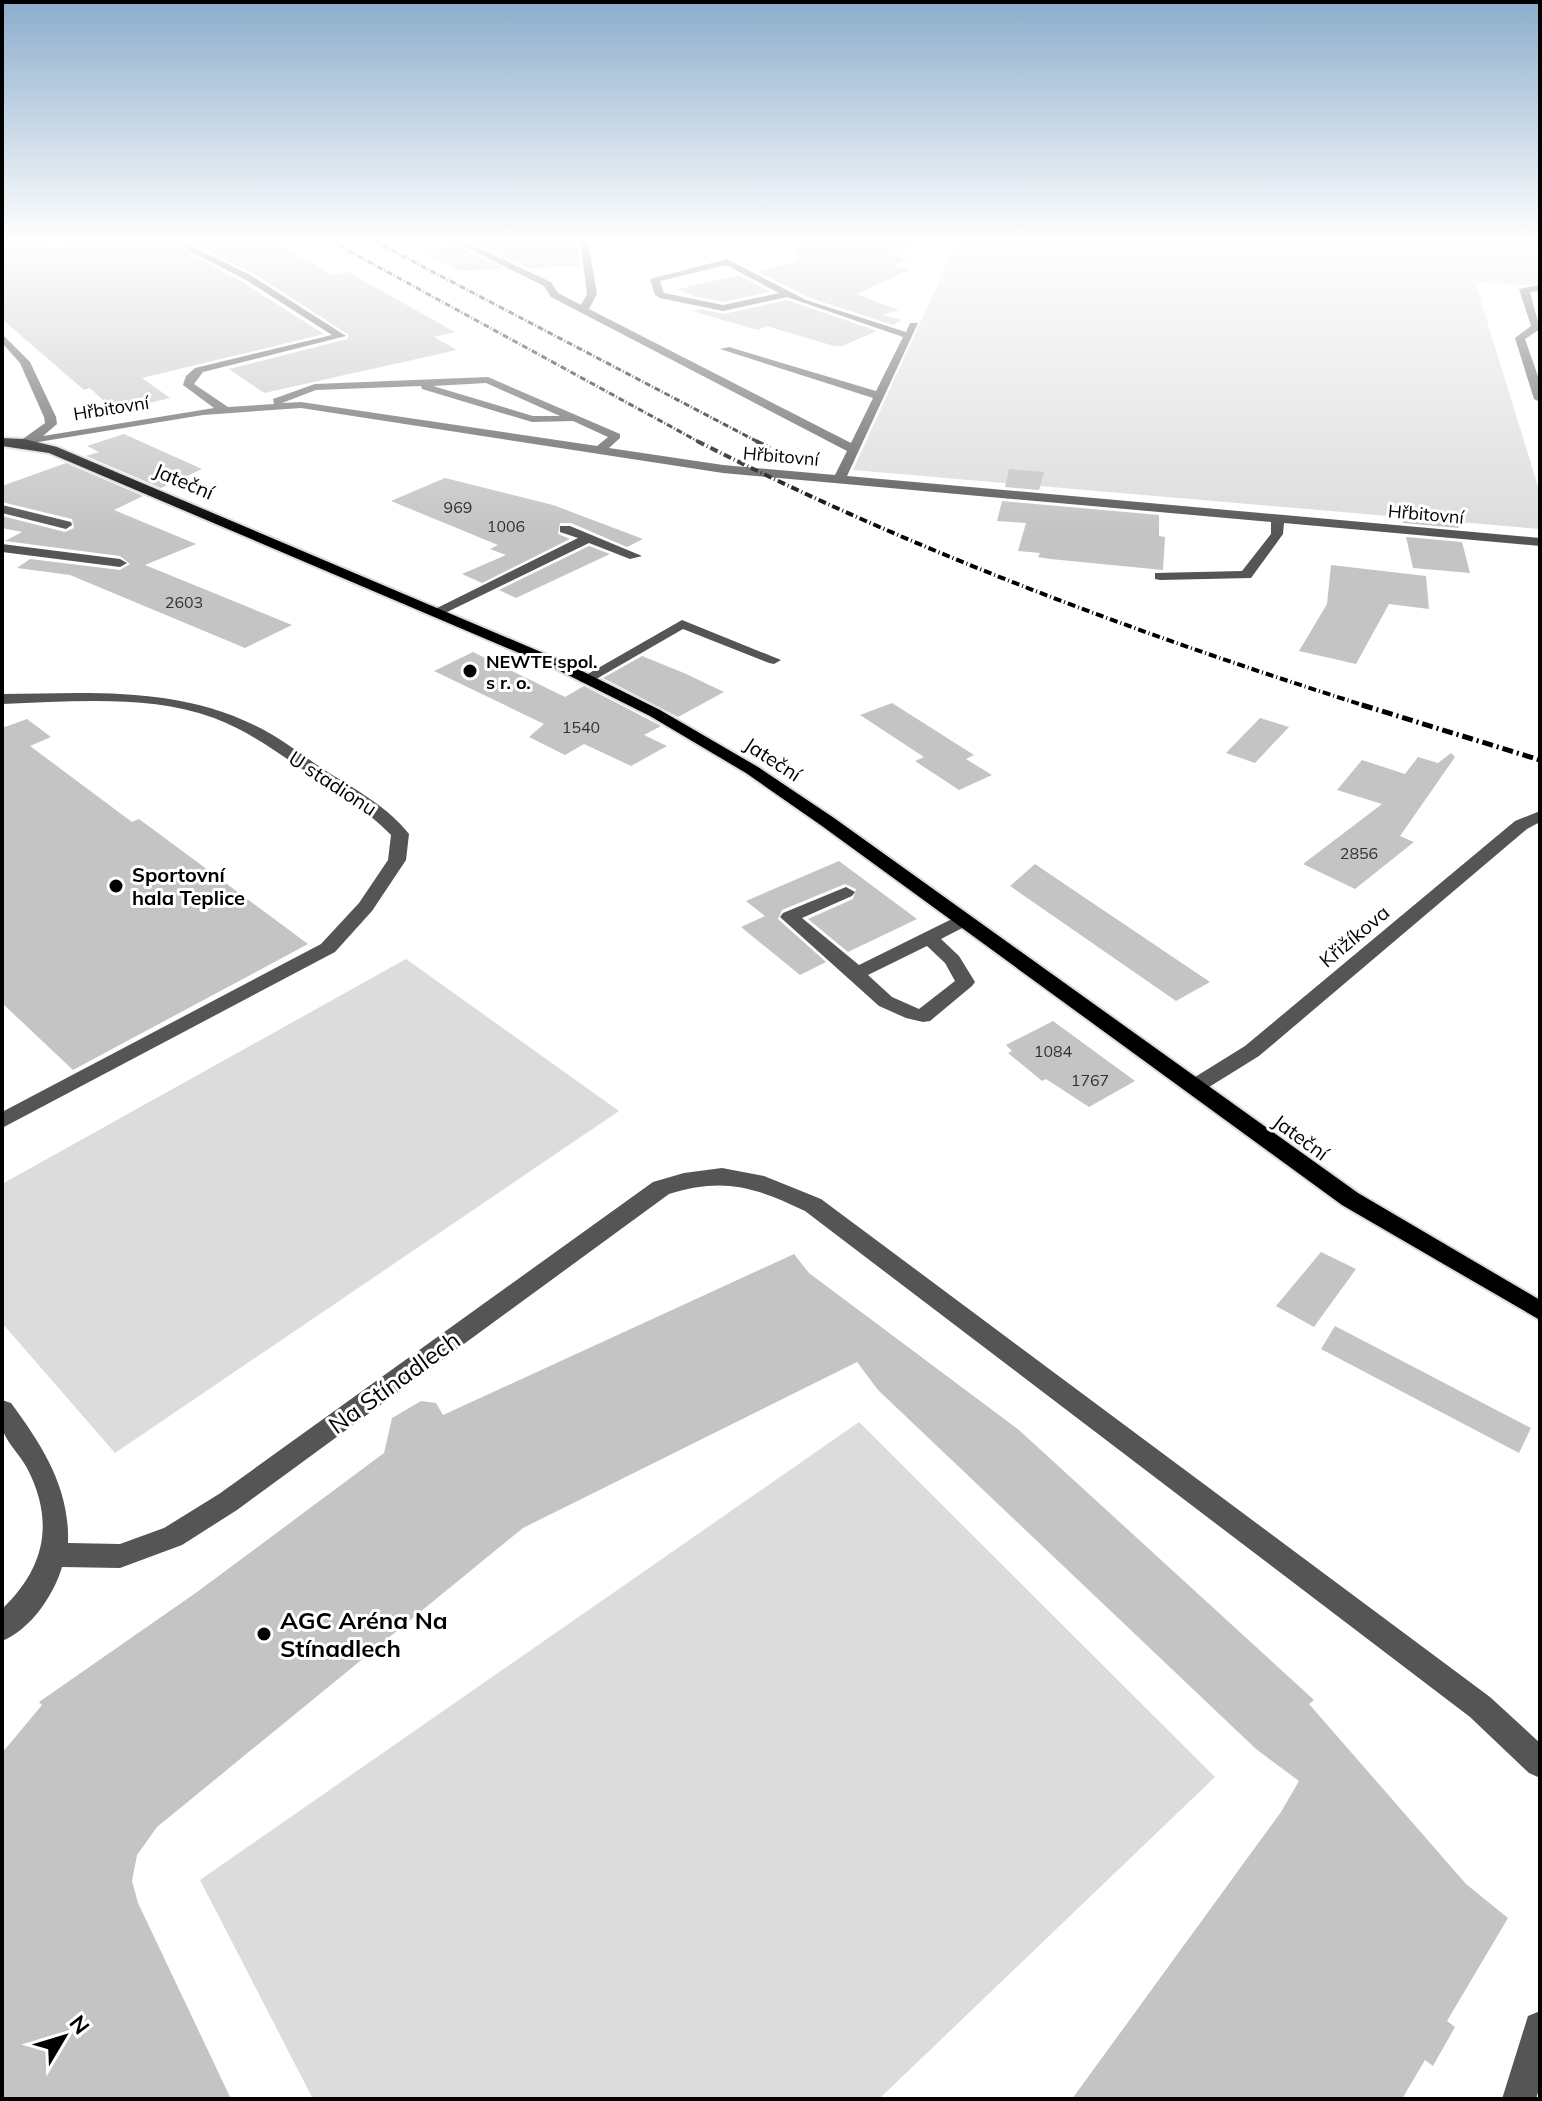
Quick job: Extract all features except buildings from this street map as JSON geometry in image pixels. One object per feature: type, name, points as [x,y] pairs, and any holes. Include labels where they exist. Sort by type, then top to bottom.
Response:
[{"type":"main road","name":"Jateční","points":[[2,442],[24,443],[53,450],[436,612],[655,713],[752,770],[1350,1199],[1540,1311]]},
{"type":"street","points":[[3,338],[25,362],[50,417],[51,424],[24,443]]},
{"type":"street","points":[[225,410],[188,385],[190,378],[199,370],[332,338]]},
{"type":"street","points":[[637,338],[855,450]]},
{"type":"street","points":[[839,480],[908,338]]},
{"type":"street","points":[[1520,338],[1540,399]]},
{"type":"street","points":[[725,349],[880,396]]},
{"type":"street","points":[[271,405],[290,394],[315,387],[488,380],[616,436],[600,450]]},
{"type":"street","points":[[411,382],[532,419],[578,419]]},
{"type":"street","name":"Hřbitovní","points":[[24,443],[92,429],[271,405],[339,409],[707,467],[1540,542]]},
{"type":"street","points":[[2,509],[66,525]]},
{"type":"street","points":[[1160,576],[1246,575],[1277,534],[1278,519]]},
{"type":"street","points":[[565,529],[635,556]]},
{"type":"street","points":[[436,612],[589,538]]},
{"type":"street","points":[[2,548],[120,563]]},
{"type":"street","points":[[586,679],[682,624],[774,660]]},
{"type":"street","name":"U stadionu","points":[[2,699],[171,701],[210,712],[249,728],[380,812],[400,834],[397,860],[366,907],[328,948],[2,1121]]},
{"type":"street","name":"Křižíkova","points":[[1194,1087],[1252,1051],[1521,825],[1540,816]]},
{"type":"street","points":[[846,892],[789,917],[857,973],[869,989],[906,1013],[923,1016],[965,982],[952,960],[929,937]]},
{"type":"street","points":[[857,973],[964,920]]},
{"type":"street","name":"Na Stínadlech","points":[[52,1555],[120,1556],[173,1537],[228,1502],[661,1188],[691,1178],[723,1175],[763,1181],[813,1205],[1480,1707],[1540,1763]]},
{"type":"street","points":[[2,1410],[25,1439],[53,1495],[59,1526],[42,1585],[23,1611],[2,1628]]},
{"type":"street","points":[[1519,2099],[1540,2028]]},
{"type":"shaded area","points":[[913,338],[1492,338],[1540,493],[1540,529],[853,470]]},
{"type":"shaded area","points":[[406,959],[619,1111],[115,1453],[2,1323],[2,1184]]},
{"type":"shaded area","points":[[859,1422],[1215,1777],[879,2099],[313,2099],[200,1880]]},
{"type":"railway","points":[[509,338],[701,443]]},
{"type":"railway","points":[[559,338],[760,443]]},
{"type":"railway","points":[[756,441],[760,443]]},
{"type":"railway","points":[[701,443],[861,519],[1027,588],[1197,650],[1369,707]]},
{"type":"railway","points":[[760,443],[770,448]]},
{"type":"railway","points":[[1362,705],[1540,760]]},
{"type":"place","name":"NEWTE spol. s r. o.","points":[[470,671]]},
{"type":"place","name":"Sportovní hala Teplice","points":[[116,886]]},
{"type":"place","name":"AGC Aréna Na Stínadlech","points":[[264,1634]]}]
